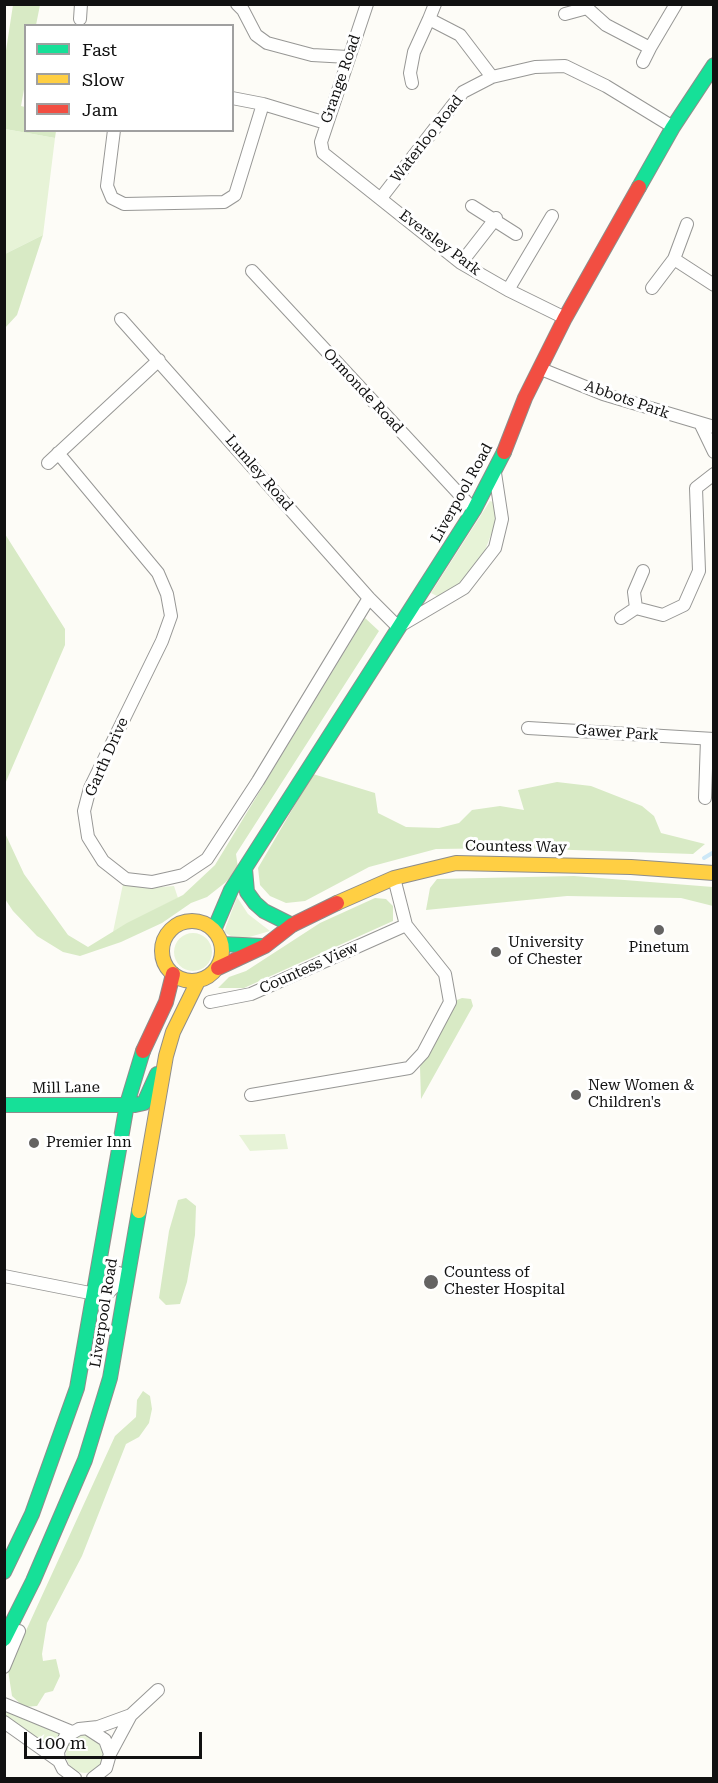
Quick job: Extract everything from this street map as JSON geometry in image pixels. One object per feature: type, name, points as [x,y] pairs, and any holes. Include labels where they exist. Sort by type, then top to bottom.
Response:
[{"type":"main road","name":"Liverpool Road","points":[[214,930],[231,890],[474,510],[495,472],[525,398],[565,318],[673,127],[714,65]]},
{"type":"main road","name":"Countess Way","points":[[218,968],[265,946],[292,925],[364,889],[394,878],[456,863],[609,866],[714,873]]},
{"type":"main road","points":[[245,869],[248,892],[255,903],[264,911],[292,925]]},
{"type":"main road","name":"Liverpool Road","points":[[193,921],[231,890]]},
{"type":"main road","points":[[193,921],[203,922],[214,930],[222,944],[223,954],[218,968],[211,975],[198,981],[188,981],[173,974],[163,959],[165,938],[175,926],[193,921]]},
{"type":"main road","points":[[222,944],[265,946]]},
{"type":"main road","name":"Liverpool Road","points":[[4,1572],[32,1514],[77,1388],[127,1104],[139,1060],[166,1002],[173,974]]},
{"type":"main road","name":"Liverpool Road","points":[[4,1639],[33,1581],[85,1460],[110,1378],[165,1056],[173,1032],[198,981]]},
{"type":"main road","points":[[127,1104],[144,1103],[165,1056]]},
{"type":"main road","name":"Mill Lane","points":[[4,1105],[127,1104]]},
{"type":"main road","points":[[4,1621],[33,1581]]},
{"type":"street","points":[[80,19],[81,4]]},
{"type":"street","points":[[237,4],[243,10],[256,34],[267,43],[312,55],[348,57]]},
{"type":"street","name":"Grange Road","points":[[323,153],[321,142],[326,123],[367,4]]},
{"type":"street","points":[[412,84],[410,73],[414,52],[435,4]]},
{"type":"street","points":[[643,62],[676,4]]},
{"type":"street","points":[[565,14],[587,6],[606,25],[650,48]]},
{"type":"street","points":[[429,19],[460,34],[492,77]]},
{"type":"street","name":"Waterloo Road","points":[[381,198],[463,92],[492,77],[536,67],[565,66],[606,86],[673,127]]},
{"type":"street","points":[[234,98],[263,104],[326,123]]},
{"type":"street","points":[[114,132],[107,186],[112,198],[124,204],[224,202],[235,195],[263,104]]},
{"type":"street","name":"Eversley Park","points":[[323,153],[461,263],[508,290],[565,318]]},
{"type":"street","points":[[472,206],[496,218],[516,234]]},
{"type":"street","points":[[508,290],[552,216]]},
{"type":"street","points":[[461,263],[496,218]]},
{"type":"street","points":[[652,288],[674,259],[687,224]]},
{"type":"street","points":[[674,259],[713,282]]},
{"type":"street","name":"Ormonde Road","points":[[252,271],[474,510]]},
{"type":"street","name":"Lumley Road","points":[[121,319],[369,598],[398,627]]},
{"type":"street","points":[[48,463],[159,360]]},
{"type":"street","name":"Abbots Park","points":[[541,369],[603,393],[707,426]]},
{"type":"street","points":[[707,426],[714,453]]},
{"type":"street","name":"Garth Drive","points":[[58,453],[158,573],[167,594],[171,616],[162,641],[90,788],[84,811],[88,837],[103,861],[126,879],[152,882],[183,875],[207,859],[258,781],[369,598]]},
{"type":"street","points":[[398,627],[464,588],[495,548],[502,519],[495,472]]},
{"type":"street","points":[[621,618],[636,608],[663,615],[684,605],[699,571],[696,488],[714,474]]},
{"type":"street","points":[[636,608],[634,592],[643,571]]},
{"type":"street","name":"Gawer Park","points":[[528,728],[710,739],[705,798]]},
{"type":"street","points":[[251,1095],[409,1068],[423,1053],[438,1029],[450,1002],[445,974],[406,925],[394,878]]},
{"type":"street","name":"Countess View","points":[[210,1002],[251,994],[406,925]]},
{"type":"street","points":[[4,1276],[105,1296],[116,1285],[124,1245],[139,1202]]},
{"type":"street","points":[[4,1667],[23,1621],[33,1581]]},
{"type":"street","points":[[98,1777],[106,1768],[110,1754],[131,1715],[158,1690]]},
{"type":"street","points":[[5,1703],[72,1732]]},
{"type":"street","points":[[59,1761],[60,1744],[72,1732],[131,1715]]},
{"type":"street","points":[[4,1722],[59,1761],[63,1769],[75,1779]]},
{"type":"street","points":[[87,1729],[105,1740],[110,1754]]},
{"type":"green space","points":[[13,5],[40,5],[36,24],[24,24],[24,90],[21,106],[24,107],[24,132],[56,132],[55,138],[5,129],[5,57]]},
{"type":"green space","points":[[5,129],[55,138],[43,235],[5,254]]},
{"type":"green space","points":[[43,235],[17,315],[5,328],[5,254]]},
{"type":"green space","points":[[490,501],[496,503],[497,519],[484,553],[465,579],[451,590],[439,597],[431,593]]},
{"type":"green space","points":[[5,534],[65,629],[65,645],[5,784]]},
{"type":"green space","points":[[365,618],[379,631],[236,854],[238,868],[226,882],[207,897],[191,903],[162,923],[121,942],[80,956],[63,952],[37,936],[13,911],[5,899],[4,831],[24,874],[68,935],[88,947],[127,923],[183,895],[215,865]]},
{"type":"green space","points":[[313,774],[375,793],[378,813],[406,827],[439,828],[459,823],[472,810],[500,806],[524,810],[518,790],[557,782],[591,786],[642,806],[654,816],[661,833],[705,844],[693,854],[513,848],[436,849],[369,867],[305,901],[286,903],[270,896],[260,885],[258,868]]},
{"type":"green space","points":[[574,876],[713,887],[713,906],[681,898],[567,896],[426,910],[430,888],[437,879]]},
{"type":"green space","points":[[123,884],[149,888],[174,886],[178,898],[113,932]]},
{"type":"green space","points":[[237,897],[248,914],[270,931],[246,938],[231,936],[224,932]]},
{"type":"green space","points":[[375,898],[386,899],[393,906],[393,921],[244,988],[218,988],[229,977],[246,971],[320,923]]},
{"type":"green space","points":[[193,933],[206,939],[212,952],[206,965],[193,971],[180,965],[174,952],[180,939]]},
{"type":"green space","points":[[471,999],[473,1006],[421,1099],[420,1067],[457,1000]]},
{"type":"green space","points":[[285,1134],[288,1149],[250,1151],[239,1135]]},
{"type":"green space","points":[[186,1198],[196,1206],[195,1235],[187,1282],[180,1304],[166,1305],[159,1298],[169,1231],[178,1200]]},
{"type":"green space","points":[[143,1391],[150,1396],[152,1409],[149,1423],[139,1437],[126,1444],[82,1556],[47,1623],[43,1661],[56,1659],[60,1676],[53,1691],[45,1693],[37,1706],[24,1707],[12,1696],[8,1670],[115,1436],[136,1417],[137,1400]]},
{"type":"green space","points":[[7,1712],[61,1734],[53,1750],[5,1715]]},
{"type":"green space","points":[[85,1735],[98,1741],[104,1754],[98,1767],[85,1773],[72,1767],[66,1754],[72,1741]]},
{"type":"waterway","points":[[704,858],[714,852]]},
{"type":"traffic: fast","points":[[639,187],[673,127],[714,65]]},
{"type":"traffic: fast","points":[[214,930],[231,890],[474,510],[504,452]]},
{"type":"traffic: fast","points":[[245,869],[247,892],[255,903],[264,911],[292,925]]},
{"type":"traffic: fast","points":[[222,944],[262,946]]},
{"type":"traffic: fast","points":[[4,1572],[32,1514],[77,1388],[127,1104],[143,1051]]},
{"type":"traffic: fast","points":[[4,1105],[135,1105],[144,1103],[157,1074]]},
{"type":"traffic: fast","points":[[4,1639],[33,1581],[85,1460],[110,1378],[139,1211]]},
{"type":"traffic: slow","points":[[337,903],[394,878],[456,863],[631,867],[714,873]]},
{"type":"traffic: slow","points":[[186,921],[198,921],[209,926],[217,934],[222,951],[220,963],[209,976],[198,981],[186,981],[175,976],[167,968],[162,957],[162,945],[167,934],[175,926],[186,921]]},
{"type":"traffic: slow","points":[[139,1211],[166,1056],[173,1032],[198,981]]},
{"type":"traffic: jam","points":[[504,452],[525,398],[565,318],[639,187]]},
{"type":"traffic: jam","points":[[218,968],[265,946],[292,925],[337,903]]},
{"type":"traffic: jam","points":[[143,1051],[166,1002],[173,974]]},
{"type":"place","name":"Pinetum","points":[[659,930]]},
{"type":"place","name":"University of Chester","points":[[496,952]]},
{"type":"place","name":"New Women & Children's","points":[[576,1095]]},
{"type":"place","name":"Premier Inn","points":[[34,1143]]},
{"type":"place","name":"Countess of Chester Hospital","points":[[431,1282]]}]
